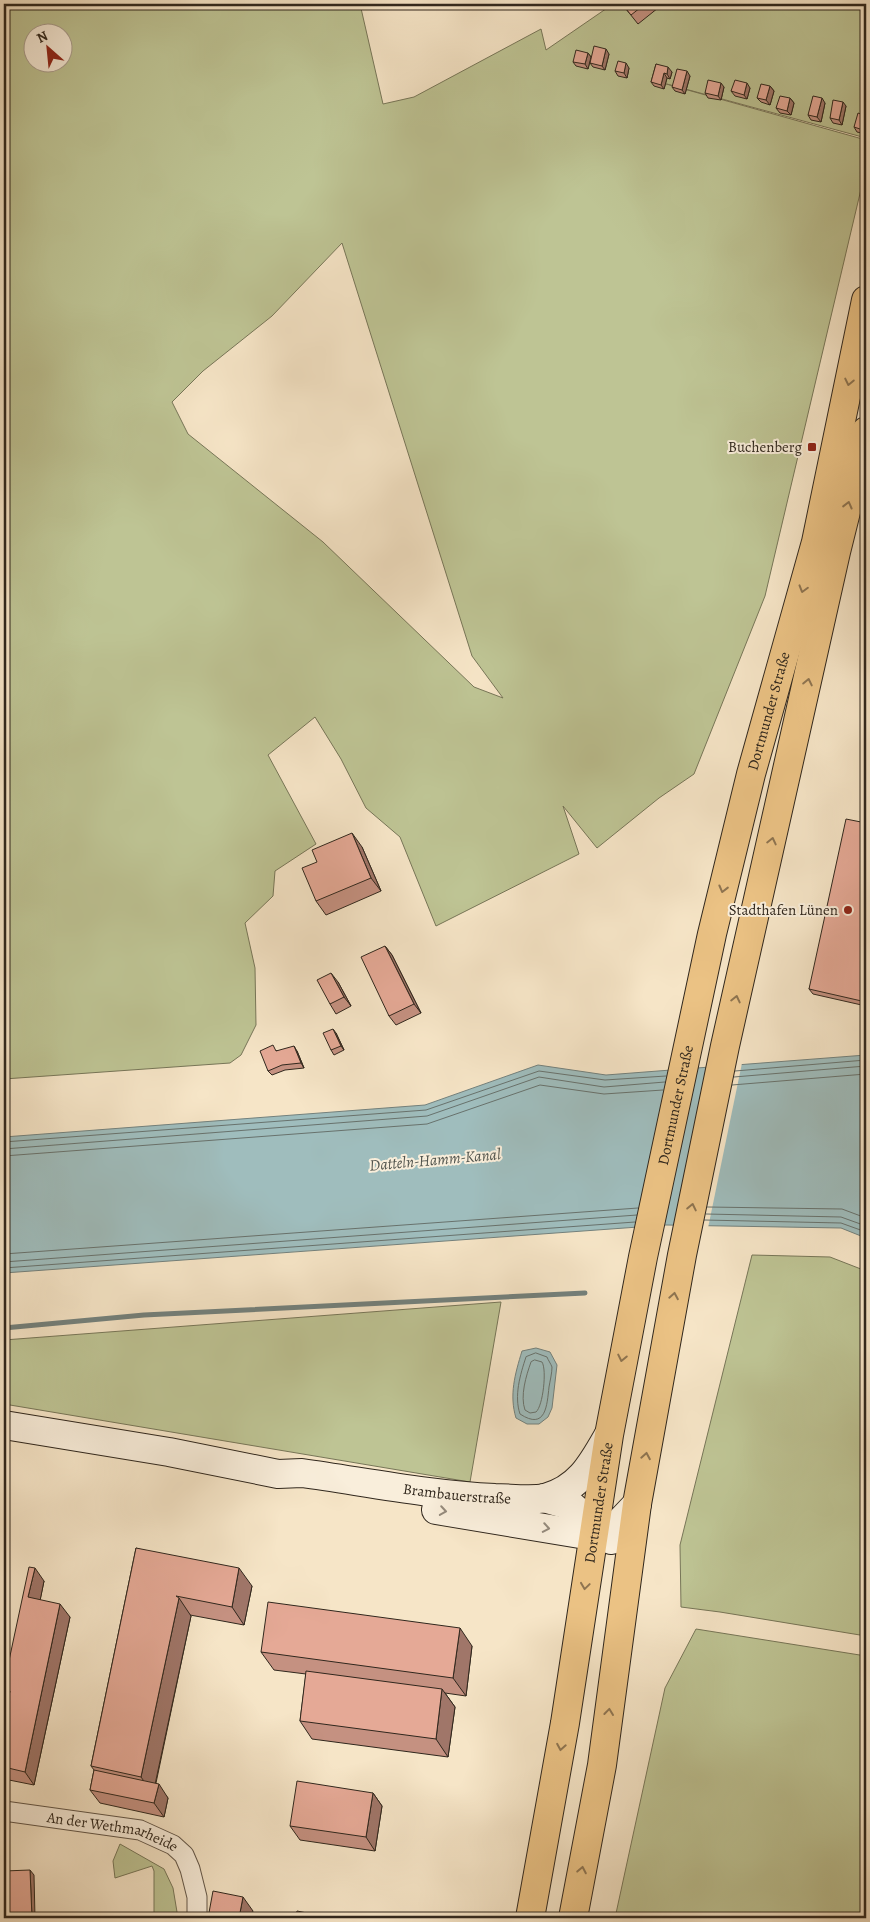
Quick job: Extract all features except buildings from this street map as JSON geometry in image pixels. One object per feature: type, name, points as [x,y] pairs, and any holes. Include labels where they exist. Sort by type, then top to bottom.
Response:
[{"type":"main road","name":"Dortmunder Straße","points":[[530,1918],[565,1723],[596,1530],[608,1434],[643,1257],[712,934],[751,774],[816,542],[866,300]]},
{"type":"main road","name":"Dortmunder Straße","points":[[573,1918],[602,1765],[637,1504],[682,1255],[725,1046],[836,552],[866,431]]},
{"type":"main road","name":"Brambauerstraße","points":[[4,1425],[169,1452],[278,1474],[302,1473],[469,1497],[544,1498],[566,1488],[579,1479],[590,1467],[608,1434]]},
{"type":"main road","name":"Brambauerstraße","points":[[278,1474],[300,1488],[596,1530]]},
{"type":"main road","points":[[544,1498],[569,1504],[596,1530],[629,1557]]},
{"type":"main road","points":[[596,1530],[618,1524],[637,1504]]},
{"type":"street","name":"An der Wethmarheide","points":[[4,1811],[140,1830],[173,1845],[184,1856],[190,1869],[197,1897],[197,1918]]},
{"type":"green space","points":[[4,4],[360,4],[383,104],[414,97],[541,29],[546,50],[613,4],[866,4],[866,138],[652,80],[866,140],[866,168],[765,596],[694,774],[659,798],[597,848],[563,806],[579,854],[436,926],[400,837],[366,808],[341,759],[315,717],[268,755],[316,844],[275,871],[273,896],[245,923],[255,968],[256,1025],[241,1055],[230,1063],[4,1079]],"holes":[[[342,243],[472,656],[503,698],[474,687],[323,542],[188,434],[172,402],[203,371],[272,316]]]},
{"type":"green space","points":[[752,1255],[830,1257],[866,1271],[866,1636],[681,1607],[680,1545]]},
{"type":"green space","points":[[501,1302],[470,1482],[4,1404],[4,1340]]},
{"type":"green space","points":[[696,1629],[866,1656],[866,1918],[615,1918],[665,1688]]},
{"type":"green space","points":[[120,1844],[164,1869],[173,1888],[178,1918],[154,1918],[154,1871],[152,1866],[115,1878],[113,1861]]},
{"type":"water","name":"Datteln-Hamm-Kanal","points":[[866,1055],[866,1238],[841,1228],[666,1225],[4,1273],[4,1137],[425,1105],[538,1065],[606,1075]]},
{"type":"water","points":[[536,1348],[550,1352],[557,1365],[552,1408],[548,1417],[539,1424],[527,1424],[516,1418],[513,1401],[514,1384],[522,1351]]},
{"type":"pier","points":[[742,1063],[708,1228],[677,1227],[710,1065]]},
{"type":"waterway","points":[[4,1328],[144,1315],[585,1293]]},
{"type":"place","name":"Buchenberg","points":[[812,447]]},
{"type":"place","name":"Stadthafen Lünen","points":[[848,910]]}]
